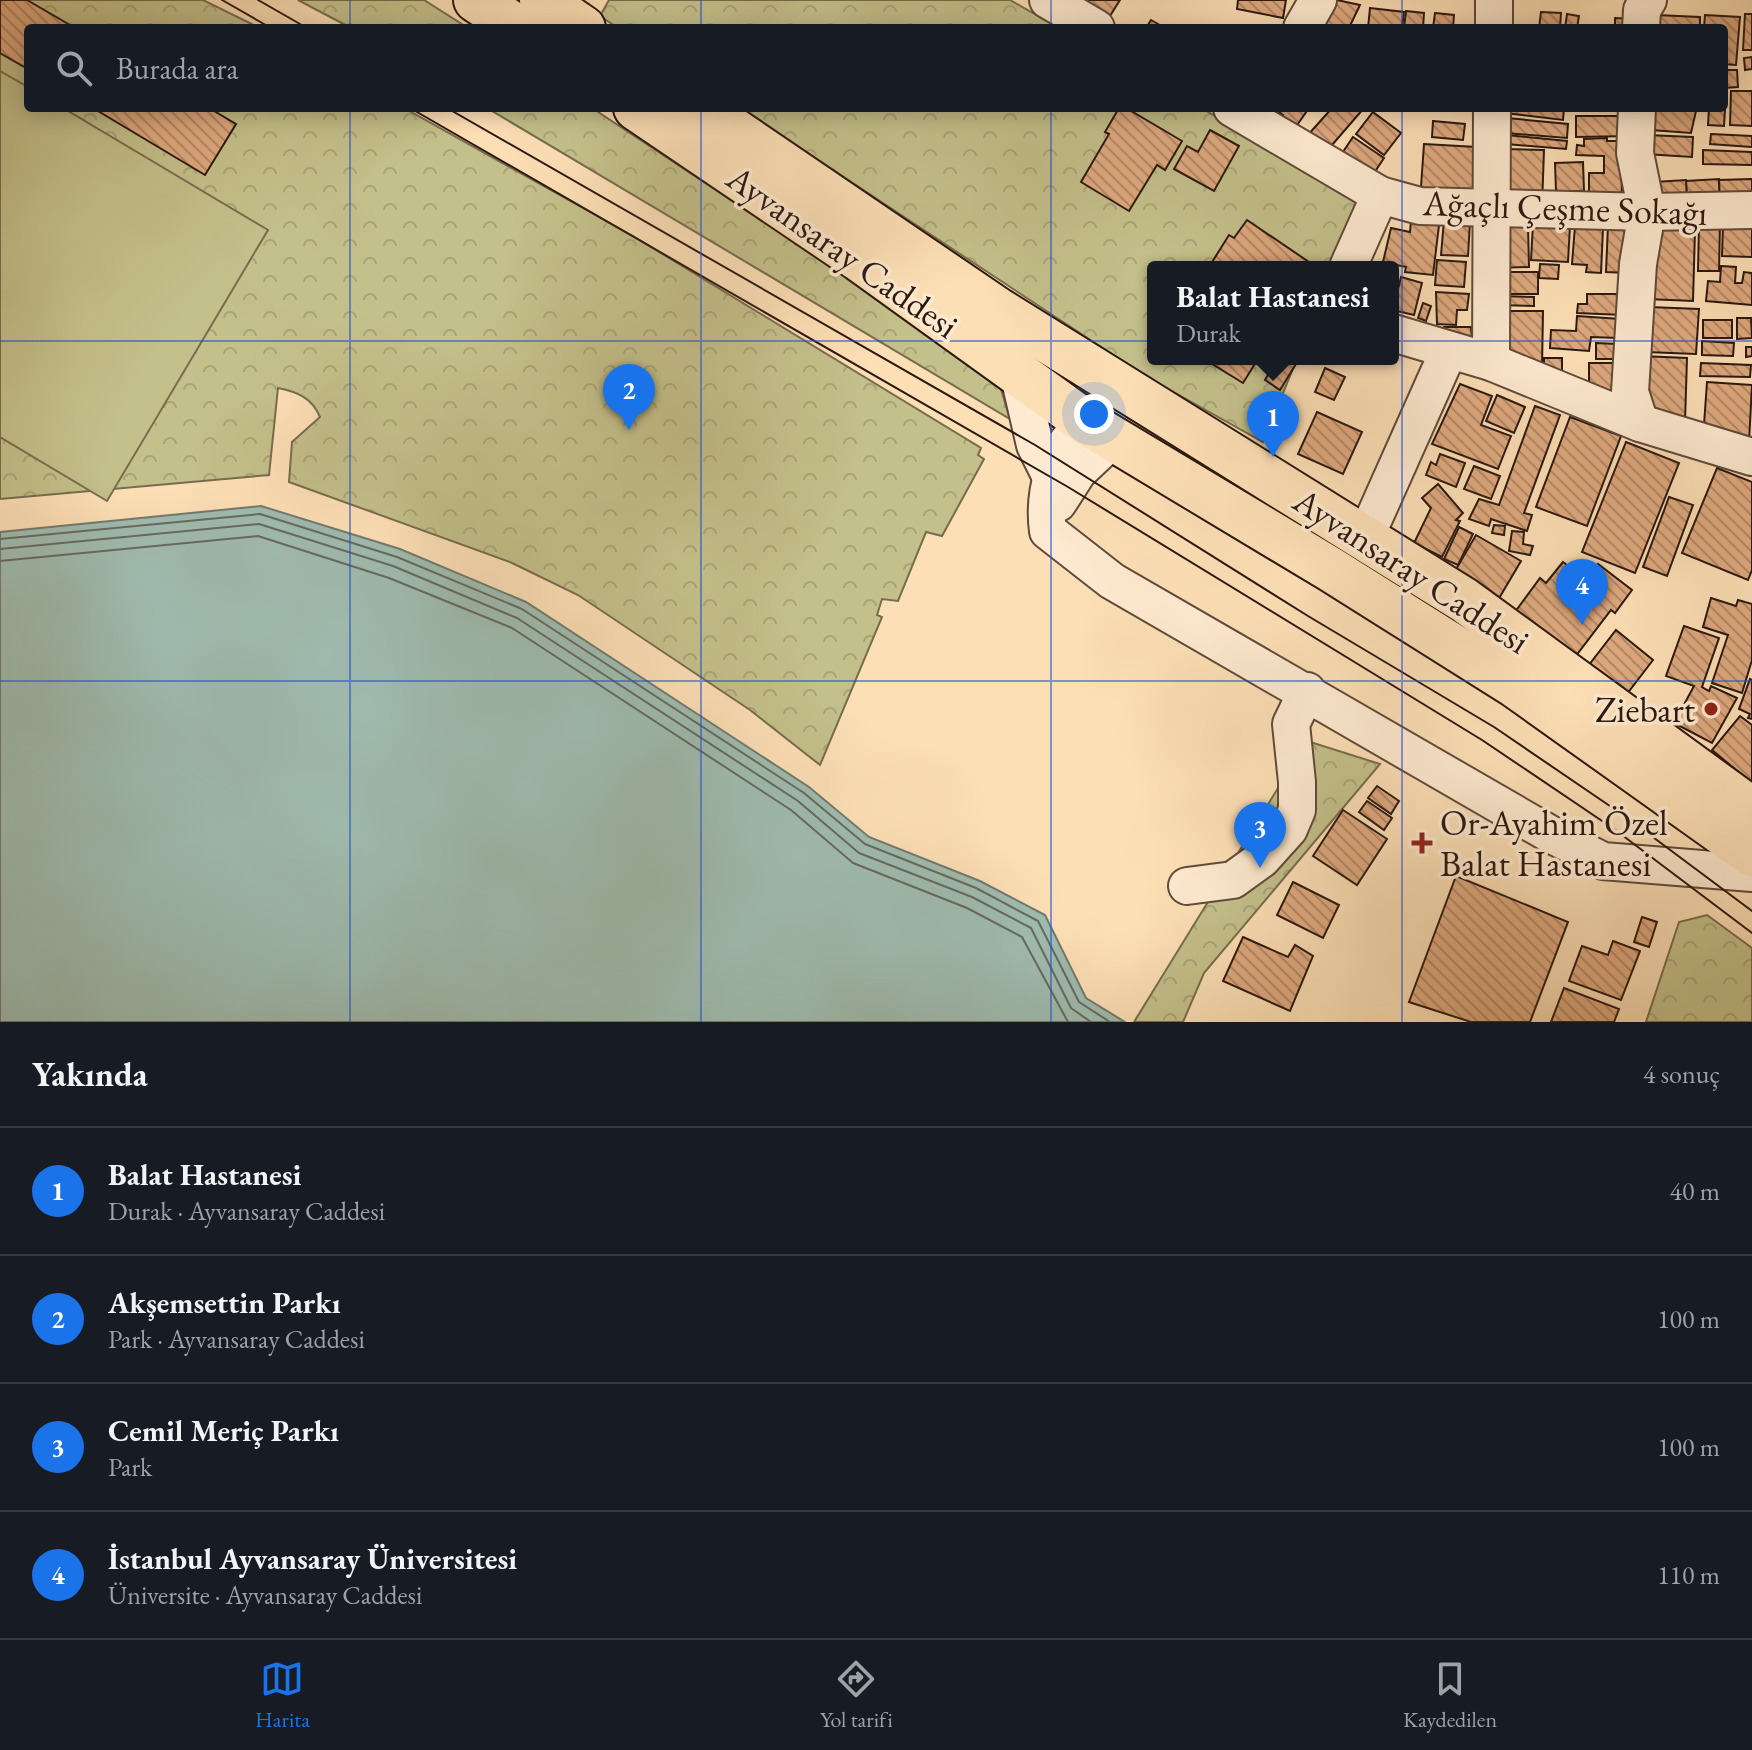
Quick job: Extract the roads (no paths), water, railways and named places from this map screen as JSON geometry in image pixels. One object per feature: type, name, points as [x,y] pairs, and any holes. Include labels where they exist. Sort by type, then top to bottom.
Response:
[{"type":"main road","points":[[476,0],[512,24]]},
{"type":"main road","points":[[542,0],[577,24]]},
{"type":"main road","name":"Ayvansaray Caddesi","points":[[642,112],[859,259],[1099,432],[1330,569],[1516,686],[1752,854]]},
{"type":"main road","name":"Ayvansaray Caddesi","points":[[707,112],[998,310],[1366,536],[1526,644],[1752,810]]},
{"type":"main road","points":[[1099,432],[1131,418],[1184,424]]},
{"type":"street","points":[[1048,0],[1089,24]]},
{"type":"street","points":[[1304,24],[1318,0]]},
{"type":"street","points":[[1494,0],[1494,24]]},
{"type":"street","points":[[1641,24],[1642,10],[1648,0]]},
{"type":"street","name":"Ağaçlı Çeşme Sokağı","points":[[1247,112],[1380,195],[1420,206],[1647,212],[1752,210]]},
{"type":"street","points":[[1491,362],[1492,112]]},
{"type":"street","points":[[1637,112],[1635,153],[1647,212],[1638,264],[1630,392],[1640,423]]},
{"type":"street","points":[[1351,261],[1380,195]]},
{"type":"street","points":[[1399,335],[1491,362],[1640,423],[1752,457]]},
{"type":"street","points":[[1366,536],[1449,350]]},
{"type":"street","points":[[1019,376],[1035,445],[1051,477]]},
{"type":"street","points":[[1099,432],[1068,443],[1051,477],[1044,505],[1048,531],[1112,581],[1307,691],[1416,758],[1603,861],[1752,873]]},
{"type":"street","points":[[1048,531],[1057,505],[1099,432]]},
{"type":"street","points":[[1187,886],[1233,880],[1262,859],[1289,829],[1297,810],[1291,724],[1307,691]]},
{"type":"water","points":[[261,506],[400,549],[526,602],[809,787],[869,837],[980,881],[1045,915],[1086,998],[1125,1022],[0,1022],[0,532]]},
{"type":"tram line","points":[[222,0],[264,24]]},
{"type":"tram line","points":[[258,0],[300,24]]},
{"type":"tram line","points":[[417,112],[1068,487],[1482,740],[1614,829],[1752,933]]},
{"type":"tram line","points":[[454,112],[1035,445],[1308,616],[1494,727],[1626,817],[1752,911]]},
{"type":"place","name":"Akşemsettin Parkı","points":[[629,430]]},
{"type":"place","name":"Balat Hastanesi","points":[[1273,457]]},
{"type":"place","name":"İstanbul Ayvansaray Üniversitesi","points":[[1582,625]]},
{"type":"place","name":"Ziebart","points":[[1711,709]]},
{"type":"place","name":"Or-Ayahim Özel Balat Hastanesi","points":[[1422,843]]},
{"type":"place","name":"Cemil Meriç Parkı","points":[[1260,868]]}]
